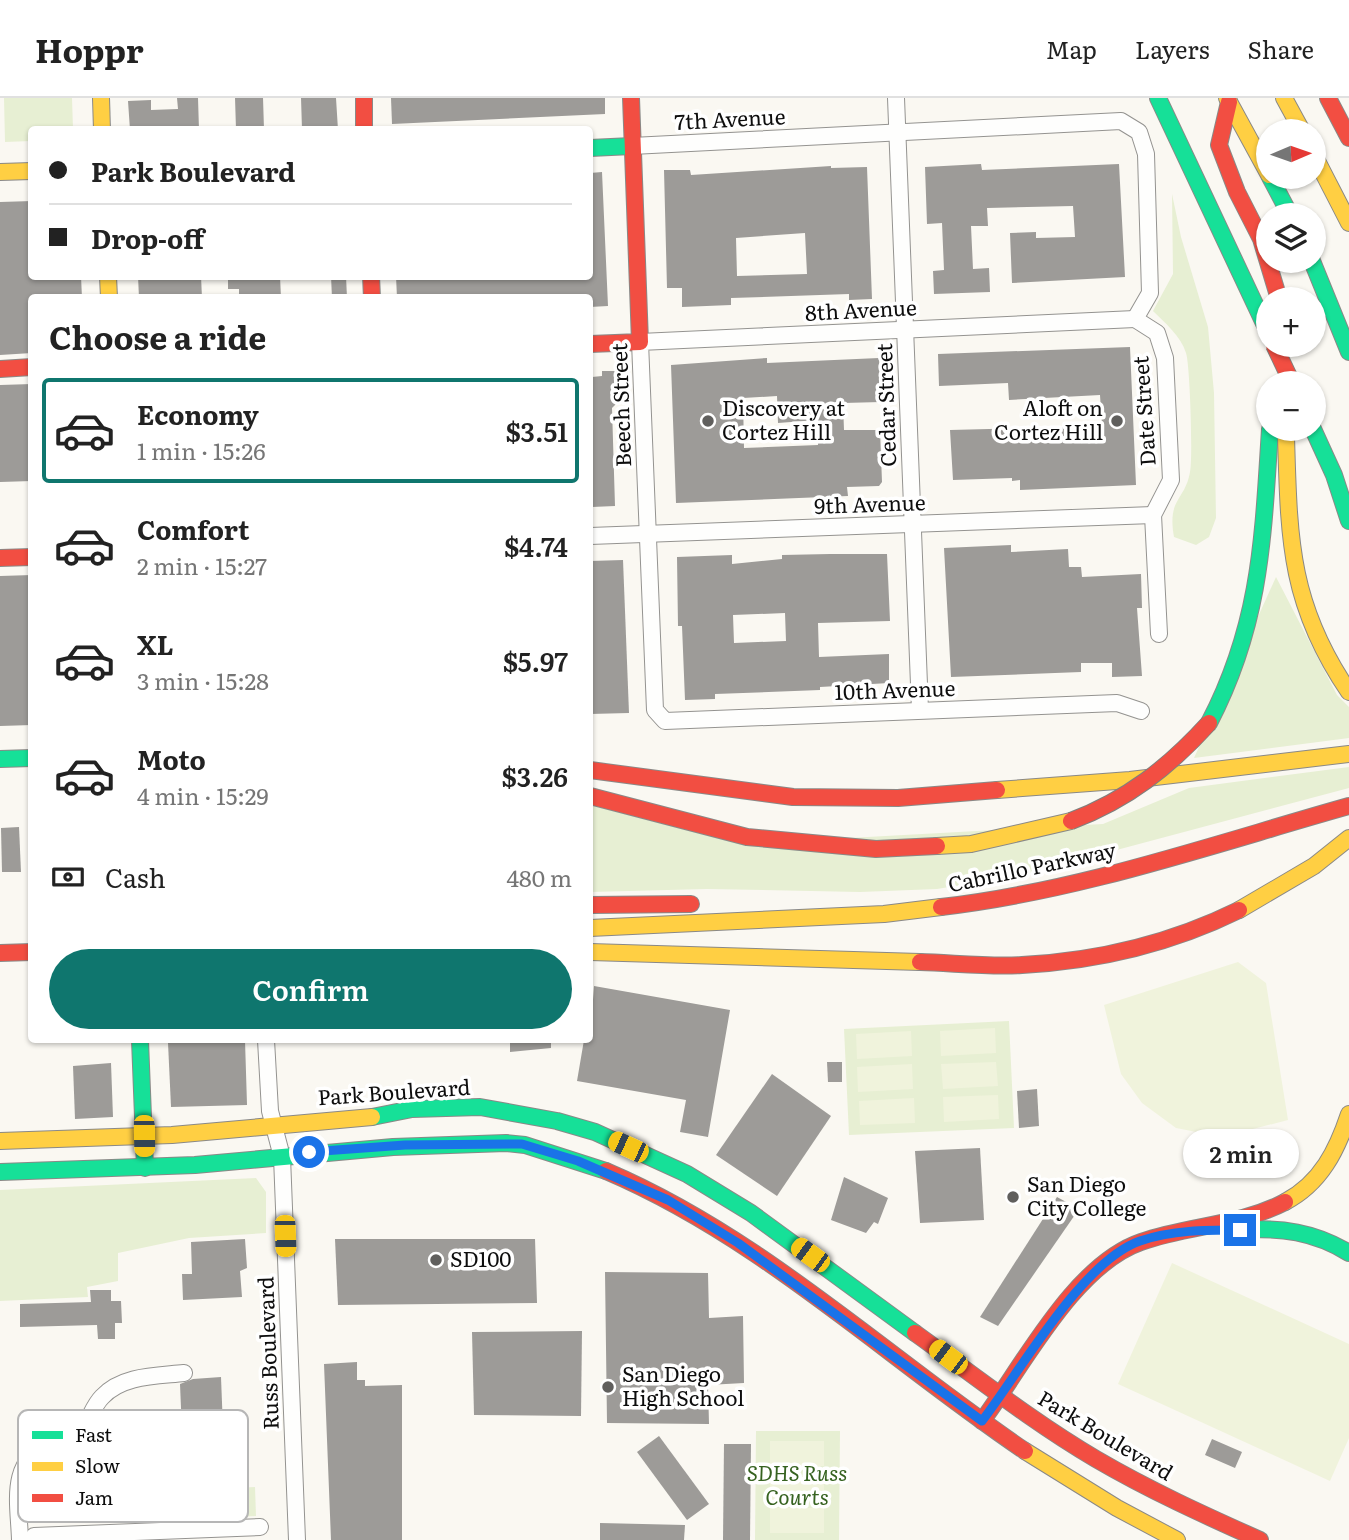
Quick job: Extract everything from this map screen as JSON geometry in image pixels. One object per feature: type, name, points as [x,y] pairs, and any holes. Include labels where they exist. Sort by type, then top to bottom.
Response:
[{"type":"main road","points":[[101,98],[102,126]]},
{"type":"main road","points":[[364,98],[365,126]]},
{"type":"main road","name":"Beech Street","points":[[631,98],[640,342]]},
{"type":"main road","points":[[1158,98],[1256,306]]},
{"type":"main road","points":[[1284,98],[1295,119]]},
{"type":"main road","points":[[1328,98],[1349,130]]},
{"type":"main road","points":[[1328,98],[1349,138]]},
{"type":"main road","points":[[1342,98],[1349,113]]},
{"type":"main road","points":[[1228,100],[1256,152]]},
{"type":"main road","points":[[1228,100],[1219,145],[1237,192],[1261,239],[1275,287]]},
{"type":"main road","name":"7th Avenue","points":[[593,148],[632,146]]},
{"type":"main road","points":[[0,172],[28,171]]},
{"type":"main road","points":[[1326,178],[1349,223]]},
{"type":"main road","points":[[1317,273],[1349,352]]},
{"type":"main road","name":"8th Avenue","points":[[593,344],[640,342]]},
{"type":"main road","points":[[0,369],[28,368]]},
{"type":"main road","points":[[593,797],[747,837],[876,849],[971,844],[1071,821],[1113,804],[1145,785],[1180,755],[1209,723],[1238,668],[1254,610],[1269,441]]},
{"type":"main road","points":[[1286,441],[1290,545],[1297,591],[1316,642],[1349,692]]},
{"type":"main road","points":[[1318,441],[1334,475],[1349,522]]},
{"type":"main road","points":[[0,558],[28,557]]},
{"type":"main road","points":[[593,753],[705,785]]},
{"type":"main road","points":[[593,770],[793,797],[898,799],[1130,780],[1349,754]]},
{"type":"main road","points":[[0,759],[28,758]]},
{"type":"main road","name":"Cabrillo Parkway","points":[[593,928],[947,909],[1076,884],[1349,806]]},
{"type":"main road","points":[[593,952],[978,964],[1057,963],[1124,952],[1170,939],[1227,916],[1272,893],[1349,838]]},
{"type":"main road","points":[[593,905],[710,904]]},
{"type":"main road","points":[[737,905],[884,914]]},
{"type":"main road","points":[[0,953],[28,952]]},
{"type":"main road","points":[[140,1043],[145,1168]]},
{"type":"main road","name":"Park Boulevard","points":[[0,1141],[144,1136],[378,1116],[412,1109],[480,1107],[557,1121],[595,1132],[687,1174],[751,1213],[1002,1396],[1096,1459],[1159,1494],[1260,1540]]},
{"type":"main road","points":[[982,1421],[1069,1303],[1103,1264],[1138,1242],[1253,1218],[1292,1200],[1315,1181],[1334,1154],[1349,1114]]},
{"type":"main road","points":[[0,1172],[145,1168],[405,1145],[522,1144],[578,1161],[668,1200],[738,1243],[982,1421],[1115,1509],[1177,1540]]},
{"type":"main road","points":[[1195,1230],[1293,1230],[1326,1240],[1349,1253]]},
{"type":"street","name":"Cedar Street","points":[[896,98],[920,710]]},
{"type":"street","name":"7th Avenue","points":[[632,146],[1121,121],[1139,132],[1146,154],[1150,293],[1135,319]]},
{"type":"street","name":"8th Avenue","points":[[640,342],[1135,319]]},
{"type":"street","name":"Date Street","points":[[1135,319],[1157,333],[1165,358],[1171,480],[1153,515]]},
{"type":"street","name":"Beech Street","points":[[640,342],[655,710]]},
{"type":"street","name":"9th Avenue","points":[[593,536],[1153,515]]},
{"type":"street","points":[[1153,515],[1159,634]]},
{"type":"street","name":"10th Avenue","points":[[655,710],[665,721],[1117,703],[1141,712]]},
{"type":"street","name":"Russ Boulevard","points":[[265,1043],[269,1108],[282,1157],[296,1540]]},
{"type":"street","points":[[93,1410],[102,1396],[131,1380],[184,1373]]},
{"type":"street","points":[[19,1522],[20,1540]]},
{"type":"street","points":[[34,1540],[34,1536],[260,1527]]},
{"type":"green space","points":[[4,98],[72,98],[73,126],[28,126],[28,141],[5,142]]},
{"type":"green space","points":[[1172,194],[1181,237],[1208,327],[1214,393],[1216,518],[1209,537],[1196,545],[1174,537],[1172,524],[1175,507],[1188,482],[1191,464],[1191,412],[1186,353],[1172,330],[1153,311],[1173,274]]},
{"type":"green space","points":[[1276,577],[1337,695],[1349,707],[1349,738],[1194,758]]},
{"type":"green space","points":[[1349,767],[1349,788],[1023,875],[937,889],[860,892],[707,889],[593,892],[593,806],[740,844],[1103,824],[1189,788]]},
{"type":"green space","points":[[1238,962],[1266,983],[1288,1120],[1222,1137],[1176,1128],[1142,1103],[1121,1074],[1104,1005]]},
{"type":"green space","points":[[1009,1021],[1014,1128],[849,1135],[844,1029]]},
{"type":"green space","points":[[995,1028],[996,1053],[941,1056],[940,1031]]},
{"type":"green space","points":[[911,1031],[912,1056],[857,1059],[856,1034]]},
{"type":"green space","points":[[996,1062],[998,1086],[943,1089],[941,1064]]},
{"type":"green space","points":[[912,1064],[913,1089],[858,1092],[857,1067]]},
{"type":"green space","points":[[998,1095],[999,1119],[944,1122],[943,1097]]},
{"type":"green space","points":[[914,1098],[915,1123],[860,1125],[859,1101]]},
{"type":"green space","points":[[256,1178],[266,1192],[266,1233],[189,1238],[118,1253],[118,1281],[87,1287],[88,1297],[0,1301],[0,1190]]},
{"type":"green space","points":[[1172,1263],[1349,1344],[1349,1438],[1330,1481],[1118,1384]]},
{"type":"green space","name":"SDHS Russ Courts","points":[[756,1431],[840,1431],[839,1540],[755,1540]]},
{"type":"green space","points":[[770,1441],[824,1441],[824,1466],[770,1466]]},
{"type":"green space","points":[[770,1475],[824,1475],[824,1500],[770,1500]]},
{"type":"green space","points":[[248,1487],[255,1487],[256,1516],[248,1516]]},
{"type":"green space","points":[[770,1508],[824,1508],[824,1533],[770,1533]]},
{"type":"building","points":[[177,98],[198,98],[199,126],[130,126],[128,101],[151,100],[151,110],[178,109]]},
{"type":"building","points":[[235,98],[263,98],[264,126],[236,126]]},
{"type":"building","points":[[301,98],[336,98],[338,126],[302,126]]},
{"type":"building","points":[[391,98],[605,98],[605,114],[392,124]]},
{"type":"building","points":[[981,164],[982,170],[1119,164],[1125,277],[1012,283],[1010,233],[1036,232],[1036,238],[1075,237],[1073,206],[987,208],[988,226],[971,226],[973,269],[989,268],[990,292],[934,294],[933,271],[944,270],[942,223],[927,224],[925,167]]},
{"type":"building","points":[[831,166],[867,167],[872,299],[849,300],[849,294],[731,298],[731,305],[682,307],[682,288],[667,288],[664,170],[690,170],[691,175]],"holes":[[[805,233],[807,274],[737,276],[736,238]]]},
{"type":"building","points":[[602,172],[608,306],[593,307],[593,294],[397,294],[396,280],[593,280],[593,173]]},
{"type":"building","points":[[28,201],[28,280],[81,280],[82,294],[28,294],[28,353],[0,355],[0,202]]},
{"type":"building","points":[[138,280],[201,280],[202,294],[139,294]]},
{"type":"building","points":[[228,280],[280,280],[281,294],[239,294],[239,289],[228,289]]},
{"type":"building","points":[[331,280],[346,280],[347,294],[332,294]]},
{"type":"building","name":"Aloft on Cortez Hill","points":[[1130,347],[1136,485],[1020,490],[1020,480],[1012,481],[1012,478],[953,480],[950,430],[1102,426],[1100,395],[1009,400],[1008,383],[939,386],[938,354]]},
{"type":"building","name":"Discovery at Cortez Hill","points":[[767,358],[767,363],[879,358],[881,402],[843,403],[844,430],[880,430],[882,482],[879,486],[847,487],[848,496],[676,503],[671,365]],"holes":[[[777,396],[778,423],[817,420],[818,445],[744,448],[743,398]]]},
{"type":"building","points":[[602,371],[615,371],[616,404],[612,408],[615,506],[593,507],[593,377],[602,376]]},
{"type":"building","points":[[28,384],[28,481],[0,482],[0,385]]},
{"type":"building","points":[[1011,545],[1011,552],[1068,549],[1069,567],[1081,567],[1082,577],[1141,574],[1142,608],[1137,608],[1142,676],[1112,677],[1112,663],[1081,663],[1081,672],[951,677],[944,548]]},
{"type":"building","points":[[887,554],[890,621],[818,623],[819,657],[889,654],[889,683],[820,687],[820,690],[715,694],[715,699],[685,700],[682,626],[678,626],[677,557],[732,555],[732,564],[782,559],[782,555]],"holes":[[[785,613],[786,641],[734,643],[733,615]]]},
{"type":"building","points":[[623,560],[629,713],[593,714],[593,561]]},
{"type":"building","points":[[28,575],[28,725],[0,726],[0,576]]},
{"type":"building","points":[[19,827],[21,872],[2,872],[1,828]]},
{"type":"building","points":[[594,986],[730,1010],[708,1137],[680,1132],[686,1100],[577,1081],[583,1043],[593,1043]]},
{"type":"building","points":[[168,1043],[245,1043],[247,1105],[171,1107]]},
{"type":"building","points":[[510,1043],[551,1043],[551,1048],[510,1052]]},
{"type":"building","points":[[827,1062],[842,1062],[842,1082],[828,1082]]},
{"type":"building","points":[[111,1063],[113,1117],[75,1119],[73,1066]]},
{"type":"building","points":[[772,1074],[831,1116],[777,1196],[716,1155]]},
{"type":"building","points":[[1037,1089],[1039,1126],[1019,1128],[1017,1091]]},
{"type":"building","points":[[980,1148],[984,1220],[920,1223],[915,1151]]},
{"type":"building","points":[[844,1177],[888,1198],[878,1224],[874,1222],[866,1233],[831,1220]]},
{"type":"building","points":[[1057,1197],[1079,1209],[998,1326],[980,1317]]},
{"type":"building","points":[[245,1239],[247,1268],[240,1271],[242,1297],[183,1300],[182,1274],[192,1274],[191,1242]]},
{"type":"building","name":"SD100","points":[[335,1239],[535,1239],[537,1303],[338,1305]]},
{"type":"building","points":[[605,1272],[708,1273],[709,1318],[743,1316],[744,1383],[708,1385],[709,1424],[607,1423]]},
{"type":"building","points":[[90,1290],[111,1290],[111,1301],[121,1301],[122,1323],[115,1323],[115,1339],[98,1339],[97,1325],[20,1327],[20,1304],[91,1302]]},
{"type":"building","points":[[582,1331],[581,1416],[474,1415],[472,1332]]},
{"type":"building","points":[[357,1362],[357,1380],[365,1380],[365,1386],[402,1385],[402,1540],[331,1540],[324,1364]]},
{"type":"building","points":[[221,1377],[222,1410],[181,1410],[180,1384],[193,1379]]},
{"type":"building","points":[[659,1436],[709,1504],[687,1520],[637,1452]]},
{"type":"building","points":[[1212,1439],[1242,1452],[1235,1468],[1205,1455]]},
{"type":"building","points":[[724,1444],[751,1444],[750,1540],[723,1540]]},
{"type":"building","points":[[600,1523],[685,1525],[684,1540],[600,1540]]},
{"type":"traffic: fast","points":[[1158,98],[1256,306]]},
{"type":"traffic: fast","points":[[593,148],[632,146]]},
{"type":"traffic: fast","points":[[1276,189],[1284,203]]},
{"type":"traffic: fast","points":[[1317,273],[1349,352]]},
{"type":"traffic: fast","points":[[1209,723],[1226,686],[1249,615],[1261,544],[1269,441]]},
{"type":"traffic: fast","points":[[1318,441],[1334,475],[1349,521]]},
{"type":"traffic: fast","points":[[0,759],[28,758]]},
{"type":"traffic: fast","points":[[140,1043],[145,1168]]},
{"type":"traffic: fast","points":[[372,1117],[412,1109],[480,1107],[557,1121],[595,1132],[687,1174],[751,1213],[915,1333]]},
{"type":"traffic: fast","points":[[0,1172],[195,1165],[393,1147],[506,1143],[525,1145],[606,1171]]},
{"type":"traffic: fast","points":[[1241,1230],[1297,1232],[1323,1240],[1349,1253]]},
{"type":"traffic: slow","points":[[101,98],[102,126]]},
{"type":"traffic: slow","points":[[1227,98],[1256,151]]},
{"type":"traffic: slow","points":[[1284,98],[1295,119]]},
{"type":"traffic: slow","points":[[0,172],[28,171]]},
{"type":"traffic: slow","points":[[1326,178],[1349,223]]},
{"type":"traffic: slow","points":[[108,280],[109,294]]},
{"type":"traffic: slow","points":[[1286,441],[1291,539],[1303,599],[1329,660],[1349,692]]},
{"type":"traffic: slow","points":[[997,790],[1130,780],[1349,754]]},
{"type":"traffic: slow","points":[[937,846],[971,844],[1071,821]]},
{"type":"traffic: slow","points":[[1239,910],[1314,866],[1349,838]]},
{"type":"traffic: slow","points":[[593,928],[884,914],[941,907]]},
{"type":"traffic: slow","points":[[593,952],[920,962]]},
{"type":"traffic: slow","points":[[1285,1202],[1318,1175],[1333,1153],[1349,1114]]},
{"type":"traffic: slow","points":[[0,1141],[172,1135],[372,1117]]},
{"type":"traffic: slow","points":[[1025,1451],[1117,1508],[1177,1540]]},
{"type":"traffic: jam","points":[[364,98],[364,126]]},
{"type":"traffic: jam","points":[[593,344],[640,342],[631,98]]},
{"type":"traffic: jam","points":[[1328,98],[1349,138]]},
{"type":"traffic: jam","points":[[1229,102],[1219,145],[1237,192],[1261,239],[1275,287]]},
{"type":"traffic: jam","points":[[371,280],[372,294]]},
{"type":"traffic: jam","points":[[1280,357],[1286,371]]},
{"type":"traffic: jam","points":[[0,369],[28,367]]},
{"type":"traffic: jam","points":[[0,558],[28,557]]},
{"type":"traffic: jam","points":[[1071,821],[1111,803],[1146,781],[1209,723]]},
{"type":"traffic: jam","points":[[593,770],[793,797],[898,798],[997,790]]},
{"type":"traffic: jam","points":[[593,797],[747,837],[876,849],[937,846]]},
{"type":"traffic: jam","points":[[941,907],[993,900],[1096,878],[1349,806]]},
{"type":"traffic: jam","points":[[593,905],[691,904]]},
{"type":"traffic: jam","points":[[920,962],[1010,965],[1050,963],[1106,955],[1161,941],[1239,910]]},
{"type":"traffic: jam","points":[[0,953],[28,952]]},
{"type":"traffic: jam","points":[[606,1171],[663,1198],[770,1264],[1025,1451]]},
{"type":"traffic: jam","points":[[982,1421],[1072,1294],[1117,1254],[1159,1236],[1232,1221],[1285,1202]]},
{"type":"traffic: jam","points":[[915,1333],[1027,1414],[1096,1459],[1156,1492],[1260,1540]]},
{"type":"place","name":"Discovery at Cortez Hill","points":[[708,421]]},
{"type":"place","name":"Aloft on Cortez Hill","points":[[1117,421]]},
{"type":"place","name":"San Diego City College","points":[[1013,1197]]},
{"type":"place","name":"SD100","points":[[436,1260]]},
{"type":"place","name":"San Diego High School","points":[[608,1387]]},
{"type":"route","points":[[309,1152],[405,1145],[522,1144],[578,1161],[668,1200],[738,1243],[982,1421],[1069,1303],[1100,1267],[1117,1253],[1138,1242],[1170,1234],[1195,1230],[1240,1230]]}]
